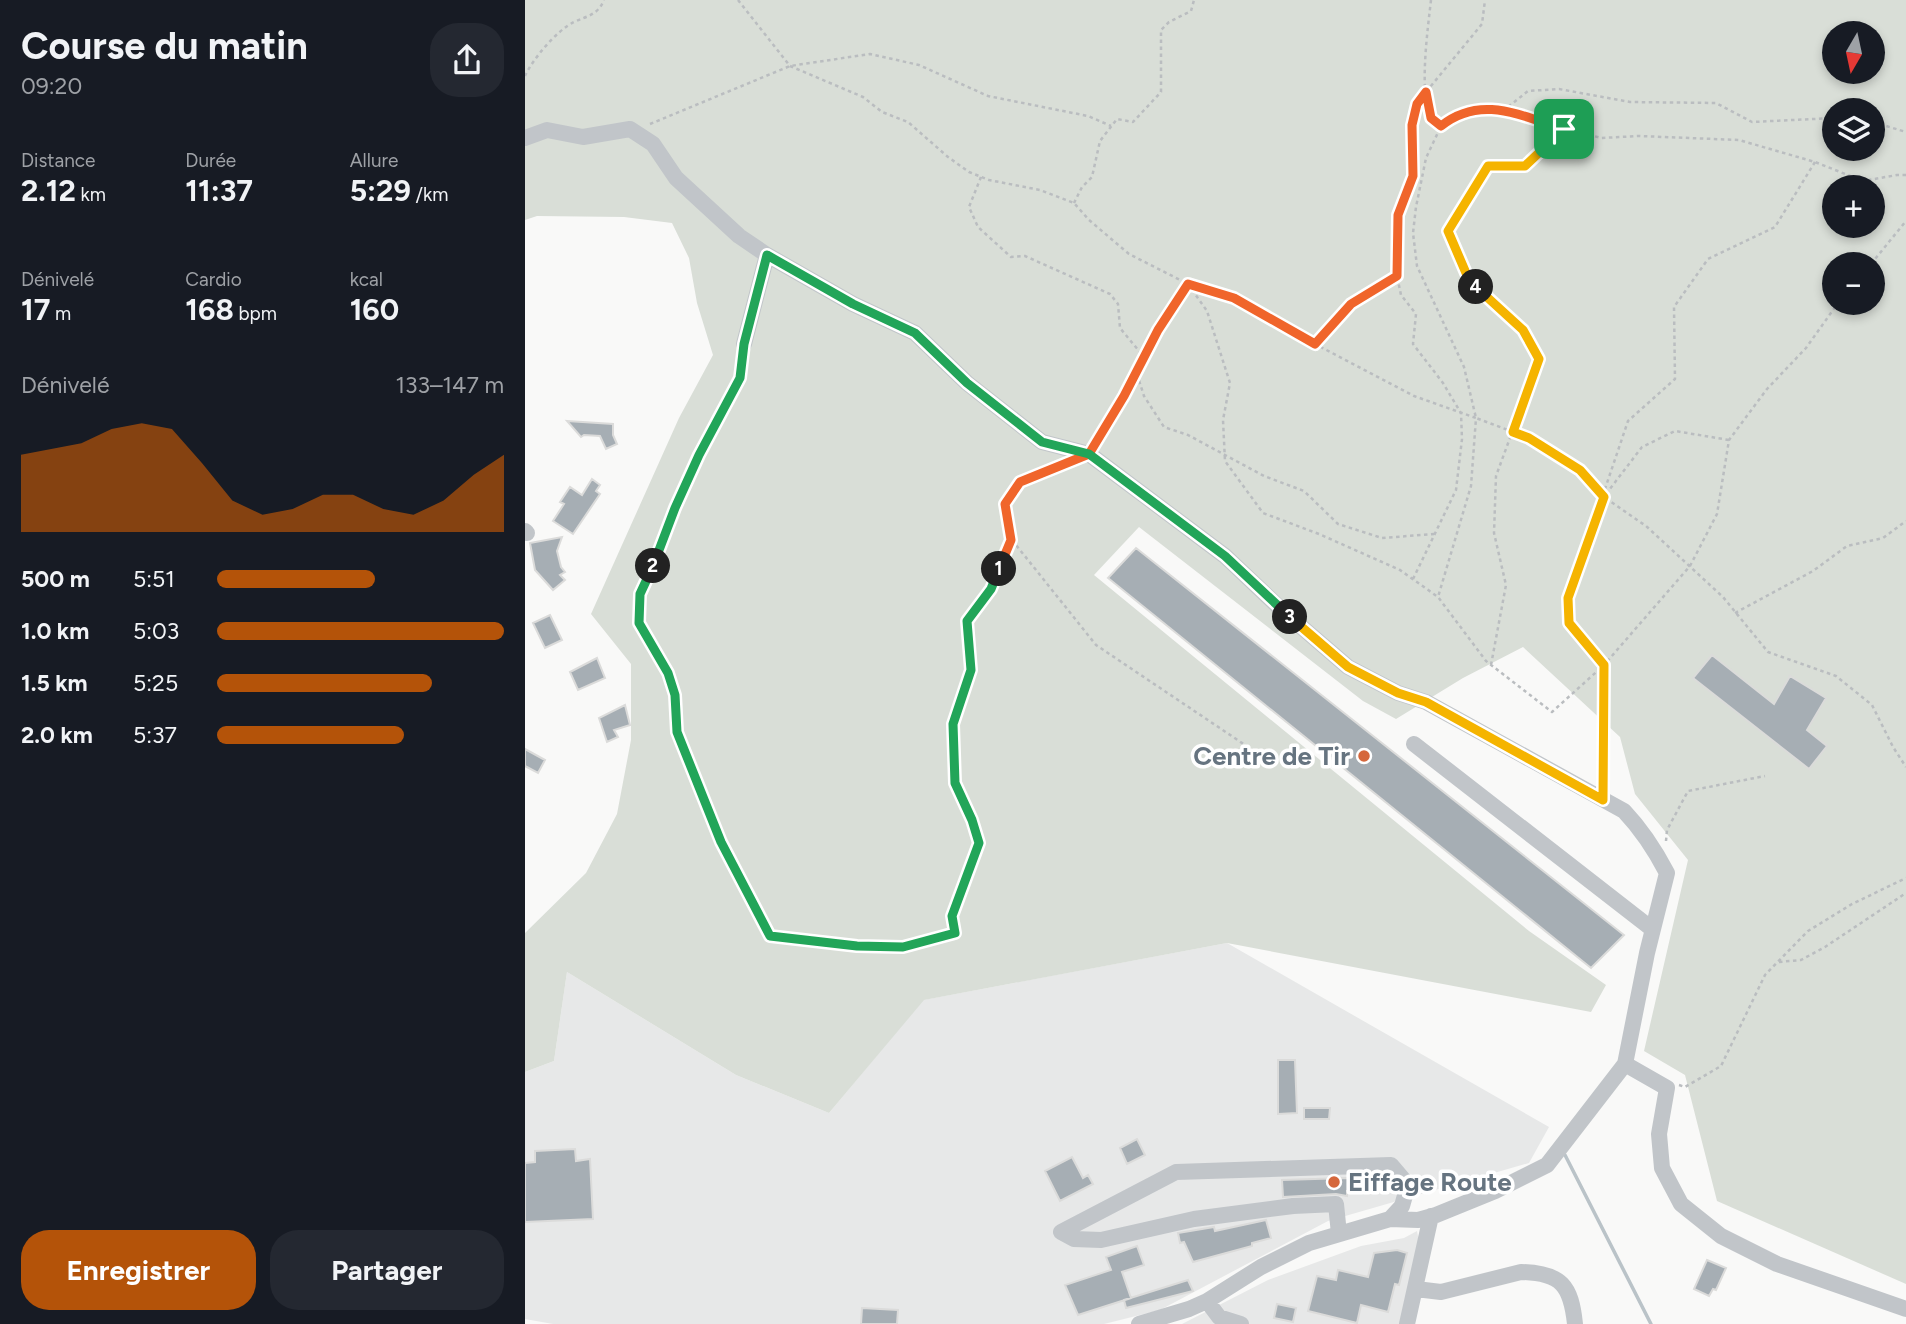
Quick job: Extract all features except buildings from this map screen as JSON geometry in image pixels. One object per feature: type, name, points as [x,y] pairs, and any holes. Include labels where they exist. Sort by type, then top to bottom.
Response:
[{"type":"street","points":[[525,138],[547,130],[583,137],[630,129],[653,144],[676,178],[739,236],[853,304],[915,333],[967,383],[1042,442],[1089,454],[1225,556],[1348,667],[1398,693],[1426,702],[1624,811],[1640,829],[1667,873],[1652,929],[1625,1064],[1547,1165],[1495,1191],[1431,1216],[1418,1220],[1390,1219],[1309,1243],[1207,1301],[1139,1324]]},
{"type":"street","points":[[744,344],[767,255]]},
{"type":"street","points":[[1414,744],[1652,929]]},
{"type":"street","points":[[1625,1064],[1667,1088],[1659,1134],[1662,1168],[1681,1204],[1721,1236],[1777,1264],[1906,1309]]},
{"type":"street","points":[[1339,1234],[1336,1204],[1293,1206],[1194,1219],[1101,1240],[1074,1239],[1061,1232],[1177,1172],[1391,1165],[1408,1185],[1402,1206],[1390,1219]]},
{"type":"street","points":[[1407,1324],[1431,1216]]},
{"type":"street","points":[[1416,1289],[1441,1292],[1521,1272],[1535,1272],[1547,1275],[1567,1289],[1572,1300],[1575,1324]]},
{"type":"street","points":[[1207,1301],[1219,1317],[1241,1324]]},
{"type":"path","points":[[525,76],[541,51],[572,23],[588,18],[601,8],[604,0]]},
{"type":"path","points":[[738,0],[790,66],[863,97],[882,112],[908,122],[948,157],[981,177],[1040,190],[1074,203],[1089,220],[1129,254],[1188,284],[1234,298],[1415,396],[1529,438],[1580,470],[1604,497],[1646,526],[1691,566],[1723,597],[1768,652],[1836,676],[1872,705],[1906,767]]},
{"type":"path","points":[[1074,203],[1082,187],[1092,177],[1100,141],[1111,126],[1117,119],[1133,122],[1161,92],[1161,30],[1169,22],[1191,11],[1194,0]]},
{"type":"path","points":[[1431,0],[1426,92],[1431,118],[1441,126]]},
{"type":"path","points":[[1413,579],[1456,490],[1462,439],[1461,413],[1443,383],[1413,344],[1416,314],[1401,295],[1397,276],[1398,215],[1413,176],[1412,125],[1417,104],[1482,24],[1485,0]]},
{"type":"path","points":[[635,133],[658,120],[790,66],[870,54],[919,65],[988,96],[1088,116],[1111,126]]},
{"type":"path","points":[[1503,111],[1528,92],[1559,89],[1630,102],[1716,103],[1752,122],[1822,119]]},
{"type":"path","points":[[1438,597],[1471,486],[1476,418],[1464,367],[1417,266],[1413,233],[1426,158],[1441,126],[1456,114],[1479,109],[1503,111],[1601,138],[1639,136],[1739,139],[1815,162],[1863,181],[1906,176]]},
{"type":"path","points":[[1885,126],[1906,132]]},
{"type":"path","points":[[1491,665],[1506,585],[1494,533],[1496,476],[1539,359],[1523,330],[1469,280],[1448,231],[1488,166],[1525,166],[1564,129]]},
{"type":"path","points":[[1603,800],[1604,665],[1569,623],[1568,598],[1628,421],[1675,379],[1674,307],[1708,259],[1775,227],[1815,162]]},
{"type":"path","points":[[981,177],[969,207],[978,227],[1011,257],[1025,256],[1110,295],[1118,304],[1120,328],[1144,357]]},
{"type":"path","points":[[1881,252],[1906,221]]},
{"type":"path","points":[[1315,344],[1351,304],[1397,276]]},
{"type":"path","points":[[1089,454],[1158,330],[1188,284]]},
{"type":"path","points":[[1188,284],[1207,311],[1230,383],[1223,420],[1225,461],[1263,513],[1331,539],[1400,570],[1438,597],[1486,661],[1552,712],[1604,665],[1691,566],[1717,514],[1729,440],[1767,389],[1807,348],[1830,315]]},
{"type":"path","points":[[744,344],[740,378],[699,455],[640,594],[639,623],[668,673],[675,695],[677,732],[721,842],[770,936],[857,946],[903,947],[955,933],[952,916],[979,843],[955,783],[953,724],[971,670],[967,621],[991,589],[1011,540]]},
{"type":"path","points":[[1136,372],[1144,396],[1164,427],[1225,453],[1264,476],[1304,491],[1338,524],[1382,538],[1434,534]]},
{"type":"path","points":[[1604,497],[1642,447],[1675,431],[1729,440]]},
{"type":"path","points":[[1066,463],[1020,482],[1005,504],[1011,540],[1096,645],[1257,753]]},
{"type":"path","points":[[1734,613],[1813,571],[1847,546],[1883,538],[1906,521]]},
{"type":"path","points":[[1666,842],[1667,830],[1688,791],[1765,776]]},
{"type":"path","points":[[1673,1083],[1685,1087],[1721,1066],[1765,975],[1808,931],[1852,904],[1906,878]]},
{"type":"path","points":[[1778,962],[1801,960],[1906,893]]},
{"type":"shaded area","points":[[525,0],[1906,0],[1906,1284],[1717,1201],[1685,1075],[1644,1051],[1688,860],[1635,794],[1620,737],[1523,647],[1463,678],[1396,719],[1363,701],[1139,527],[1094,575],[1529,931],[1606,985],[1591,1012],[1227,943],[924,1000],[829,1113],[736,1075],[567,972],[554,1061],[525,1072],[525,933],[586,873],[617,814],[631,740],[631,664],[591,614],[679,418],[713,355],[697,303],[689,258],[672,223],[624,217],[537,216],[525,220]]},
{"type":"shaded area","points":[[1227,943],[1549,1127],[1529,1163],[1328,1221],[1160,1310],[1104,1324],[553,1324],[525,1319],[525,1072],[554,1061],[567,972],[736,1075],[829,1113],[923,1000]]},
{"type":"shaded area","points":[[1417,1231],[1420,1246],[1401,1324],[1182,1324],[1268,1280],[1361,1246],[1404,1238]]},
{"type":"waterway","points":[[1565,1155],[1651,1324]]},
{"type":"place","name":"Centre de Tir","points":[[1364,756]]},
{"type":"place","name":"Eiffage Route","points":[[1334,1182]]},
{"type":"route","points":[[1564,129],[1505,111],[1479,109],[1456,114],[1441,126],[1431,118],[1426,92],[1417,104],[1412,125],[1413,176],[1398,215],[1397,276],[1351,304],[1315,344],[1234,298],[1188,284],[1158,330],[1124,396],[1089,454],[1020,482],[1005,504],[1011,540],[991,589],[967,621],[971,670],[953,724],[955,783],[979,843],[952,916],[955,933],[903,947],[857,946],[770,936],[721,842],[691,761],[677,732],[675,695],[668,673],[639,623],[640,594],[675,508],[699,455],[740,378],[744,344],[767,255],[853,304],[915,333],[967,383],[1042,442],[1089,454],[1225,556],[1348,667],[1398,693],[1426,702],[1603,800],[1604,665],[1569,623],[1568,598],[1604,497],[1580,470],[1529,438],[1513,432],[1539,359],[1523,330],[1469,280],[1448,231],[1488,166],[1525,166],[1564,129]]}]
